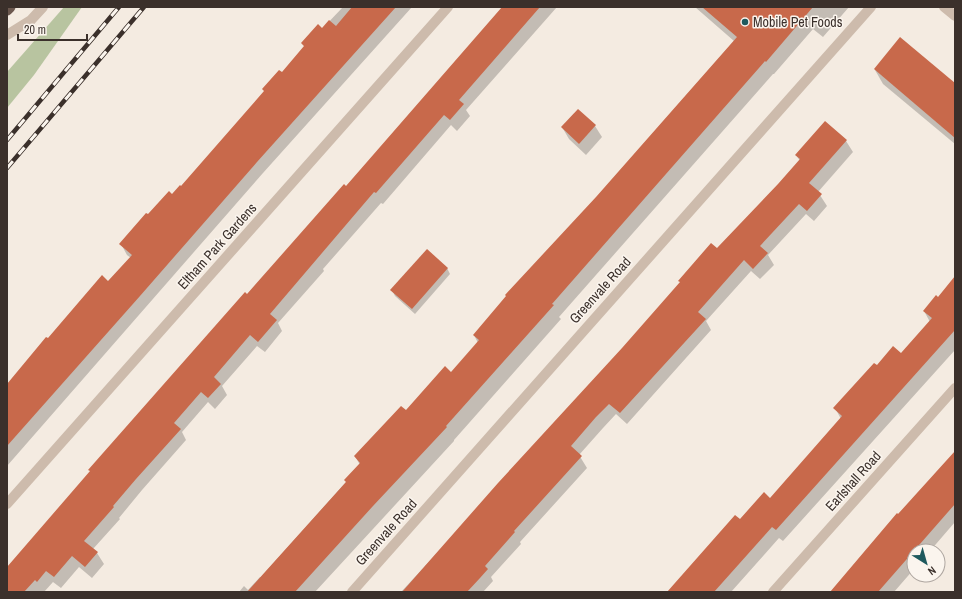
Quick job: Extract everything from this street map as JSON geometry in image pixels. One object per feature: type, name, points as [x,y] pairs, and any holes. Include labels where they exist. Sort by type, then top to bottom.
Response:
[{"type":"highway","points":[[7,10],[10,7]]},
{"type":"street","points":[[7,35],[31,20],[42,7]]},
{"type":"street","name":"Eltham Park Gardens","points":[[7,504],[448,7]]},
{"type":"street","name":"Greenvale Road","points":[[352,592],[871,7]]},
{"type":"street","points":[[944,7],[955,16]]},
{"type":"street","name":"Earlshall Road","points":[[773,592],[955,388]]},
{"type":"green space","points":[[64,7],[82,7],[34,75],[7,108],[7,72]]},
{"type":"building","points":[[352,7],[396,7],[257,162],[7,446],[7,384],[46,337],[48,338],[102,275],[108,281],[132,255],[119,244],[146,213],[148,214],[169,191],[172,194],[180,185],[181,186],[264,91],[262,89],[279,70],[282,72],[304,46],[301,43],[318,24],[322,28],[329,20],[336,26]]},
{"type":"building","points":[[502,7],[540,7],[459,100],[464,104],[450,120],[444,115],[376,193],[374,192],[270,314],[277,320],[258,342],[250,335],[214,377],[221,384],[208,398],[201,392],[174,423],[181,429],[136,479],[84,541],[98,552],[85,567],[72,556],[54,577],[46,571],[37,582],[35,580],[24,592],[7,592],[7,567],[90,471],[88,470],[245,292],[247,294],[344,184],[346,186]]},
{"type":"building","points":[[702,7],[813,7],[552,304],[554,305],[446,426],[447,427],[295,592],[247,592],[346,482],[344,480],[360,463],[354,456],[401,406],[406,410],[445,366],[451,372],[479,340],[473,335],[506,296],[505,295],[596,197],[737,37]]},
{"type":"building","points":[[900,37],[955,83],[955,138],[874,69]]},
{"type":"building","points":[[578,109],[596,125],[579,144],[561,127]]},
{"type":"building","points":[[825,121],[847,140],[809,183],[822,194],[807,211],[799,204],[760,246],[768,253],[753,269],[744,260],[698,312],[706,319],[620,413],[609,404],[596,417],[571,446],[582,456],[514,531],[515,532],[485,566],[488,569],[480,578],[467,592],[402,592],[498,483],[622,348],[680,282],[678,281],[711,243],[717,248],[778,184],[800,159],[795,155]]},
{"type":"building","points":[[427,249],[448,268],[412,309],[390,290]]},
{"type":"building","points":[[955,276],[955,330],[776,530],[772,527],[714,592],[667,592],[735,515],[740,519],[764,492],[770,498],[842,416],[833,408],[874,363],[877,365],[893,346],[901,353],[932,318],[923,311],[936,295],[938,297]]},
{"type":"building","points":[[955,451],[955,504],[921,543],[906,543],[906,560],[878,592],[830,592],[897,513],[898,514]]},
{"type":"railway","points":[[7,140],[119,7]]},
{"type":"railway","points":[[7,168],[144,7]]},
{"type":"place","name":"Mobile Pet Foods","points":[[745,22]]}]
